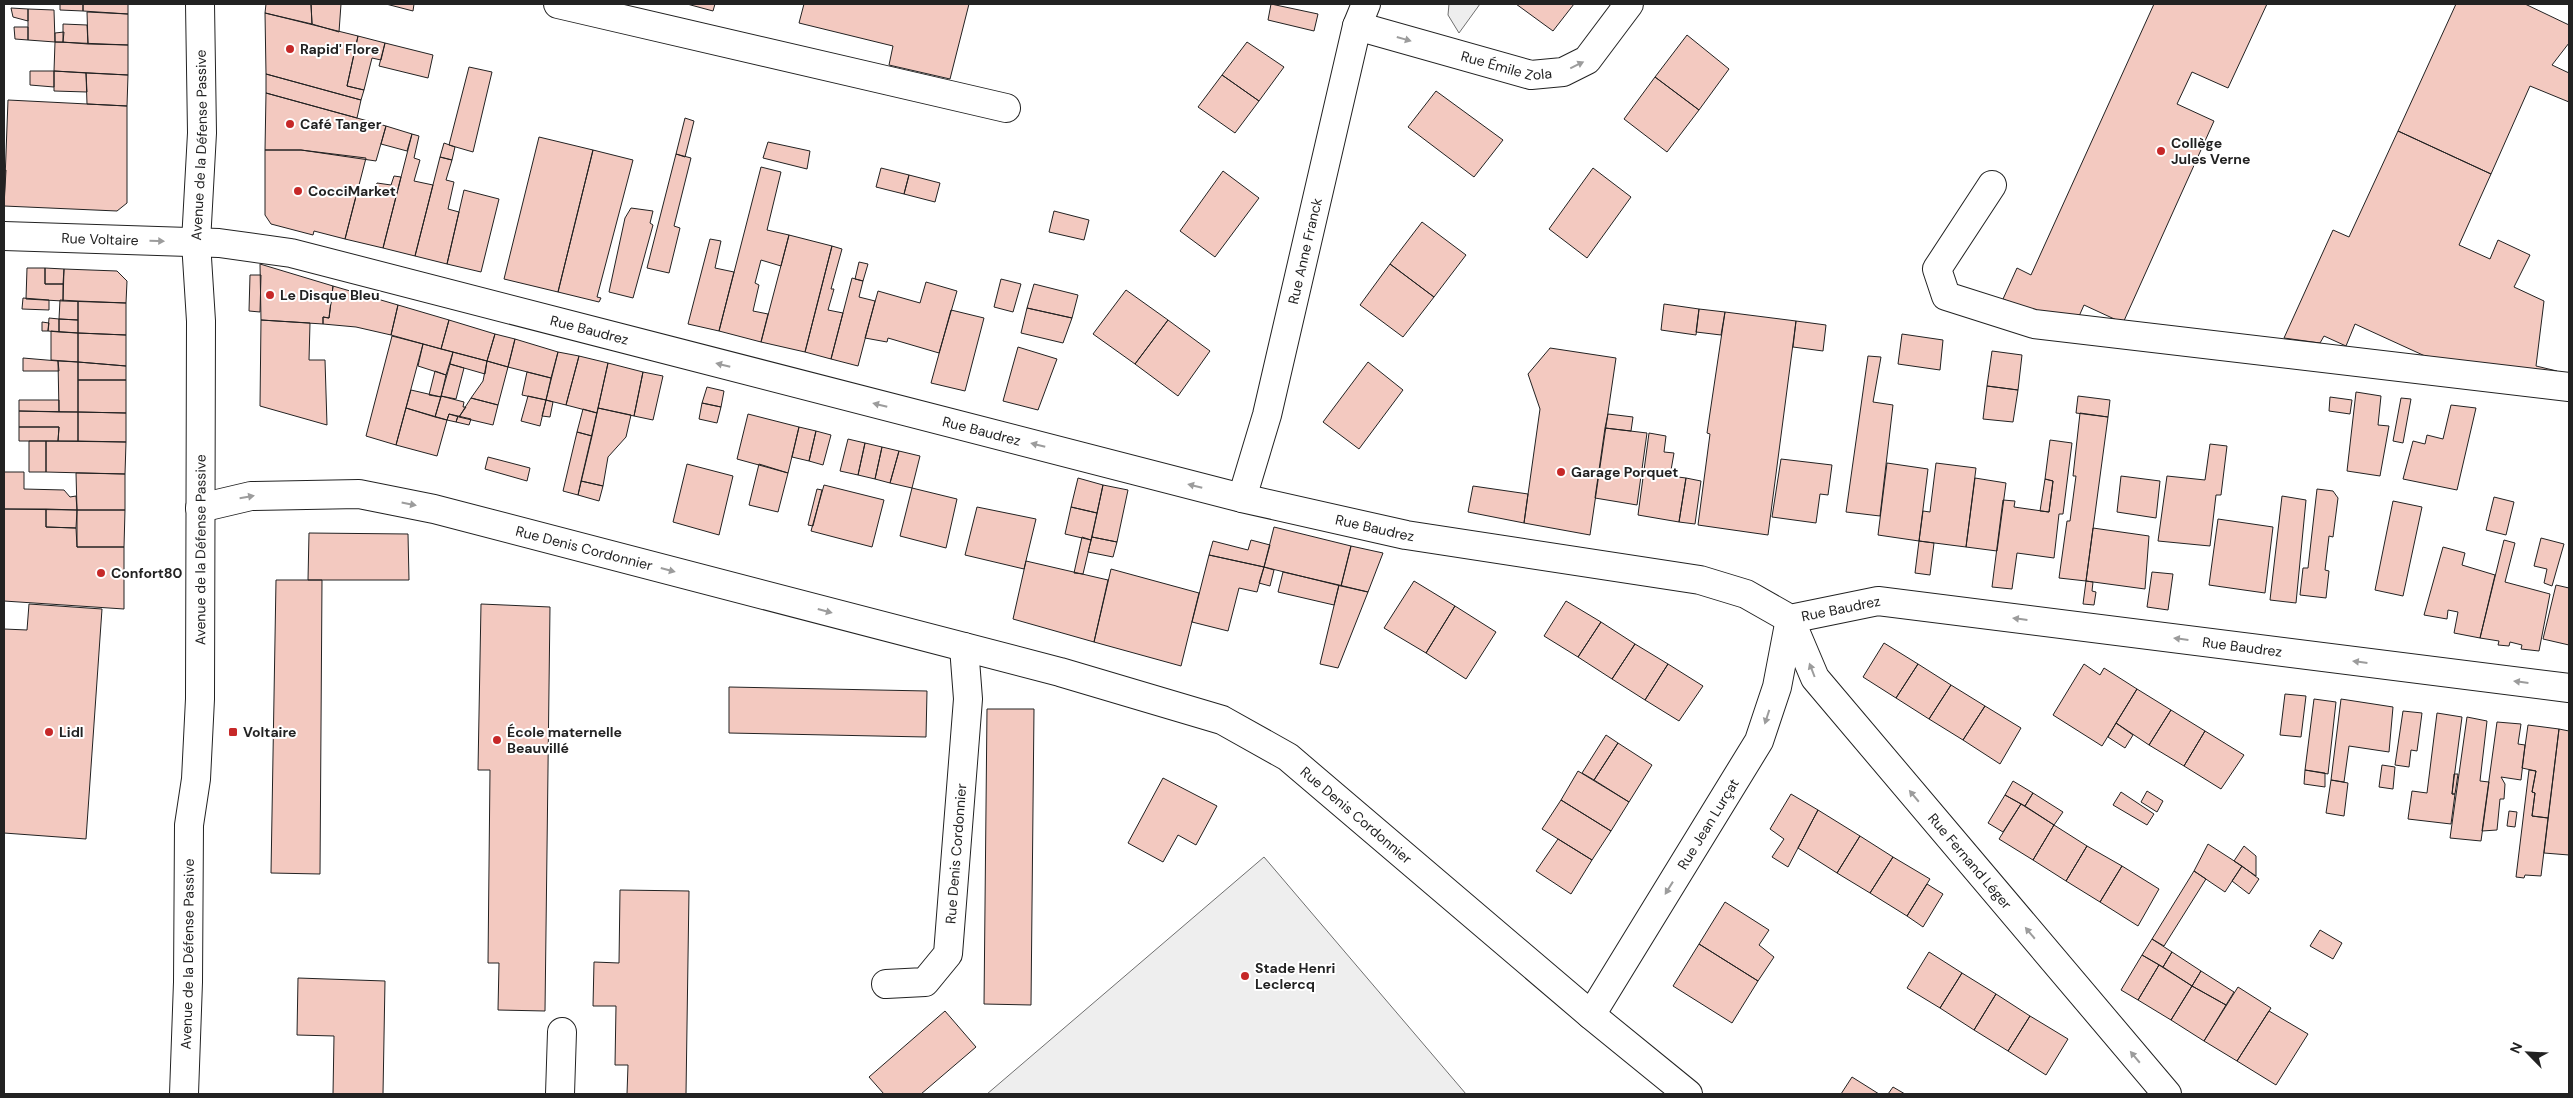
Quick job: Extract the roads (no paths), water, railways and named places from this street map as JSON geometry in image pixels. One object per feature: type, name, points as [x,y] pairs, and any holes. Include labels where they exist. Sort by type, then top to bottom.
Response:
[{"type":"street","name":"Avenue de la Défense Passive","points":[[184,1094],[188,982],[189,825],[196,779],[200,699],[201,321],[196,242],[202,133],[200,4]]},
{"type":"street","points":[[558,4],[1006,108]]},
{"type":"street","name":"Rue Émile Zola","points":[[1361,15],[1531,74],[1563,72],[1588,60],[1629,4]]},
{"type":"street","name":"Rue Anne Franck","points":[[1242,498],[1268,415],[1361,15]]},
{"type":"street","points":[[1992,185],[1937,270],[1946,296],[2034,324],[2569,387]]},
{"type":"street","name":"Rue Voltaire","points":[[4,236],[196,242]]},
{"type":"street","name":"Rue Baudrez","points":[[196,242],[290,253],[1242,498],[1406,535],[1700,580],[1746,594],[1790,619],[1878,602],[2569,688]]},
{"type":"street","name":"Rue Denis Cordonnier","points":[[200,508],[251,496],[359,494],[434,509],[1060,672],[1222,720],[1288,757],[1591,1015],[1688,1094]]},
{"type":"street","name":"Rue Jean Lurçat","points":[[1591,1015],[1759,741],[1776,687],[1790,619]]},
{"type":"street","name":"Rue Fernand Léger","points":[[1790,619],[1815,678],[2167,1094]]},
{"type":"street","name":"Rue Denis Cordonnier","points":[[886,984],[925,982],[948,954],[968,699],[964,647]]},
{"type":"street","points":[[560,1094],[562,1032]]},
{"type":"place","name":"Rapid' Flore","points":[[290,49]]},
{"type":"place","name":"Café Tanger","points":[[290,124]]},
{"type":"place","name":"Collège Jules Verne","points":[[2161,151]]},
{"type":"place","name":"CocciMarket","points":[[298,191]]},
{"type":"place","name":"Le Disque Bleu","points":[[270,295]]},
{"type":"place","name":"Garage Porquet","points":[[1561,472]]},
{"type":"place","name":"Confort80","points":[[101,573]]},
{"type":"place","name":"Lidl","points":[[49,732]]},
{"type":"place","name":"Voltaire","points":[[233,732]]},
{"type":"place","name":"École maternelle Beauvillé","points":[[497,740]]},
{"type":"place","name":"Stade Henri Leclercq","points":[[1245,976]]}]
